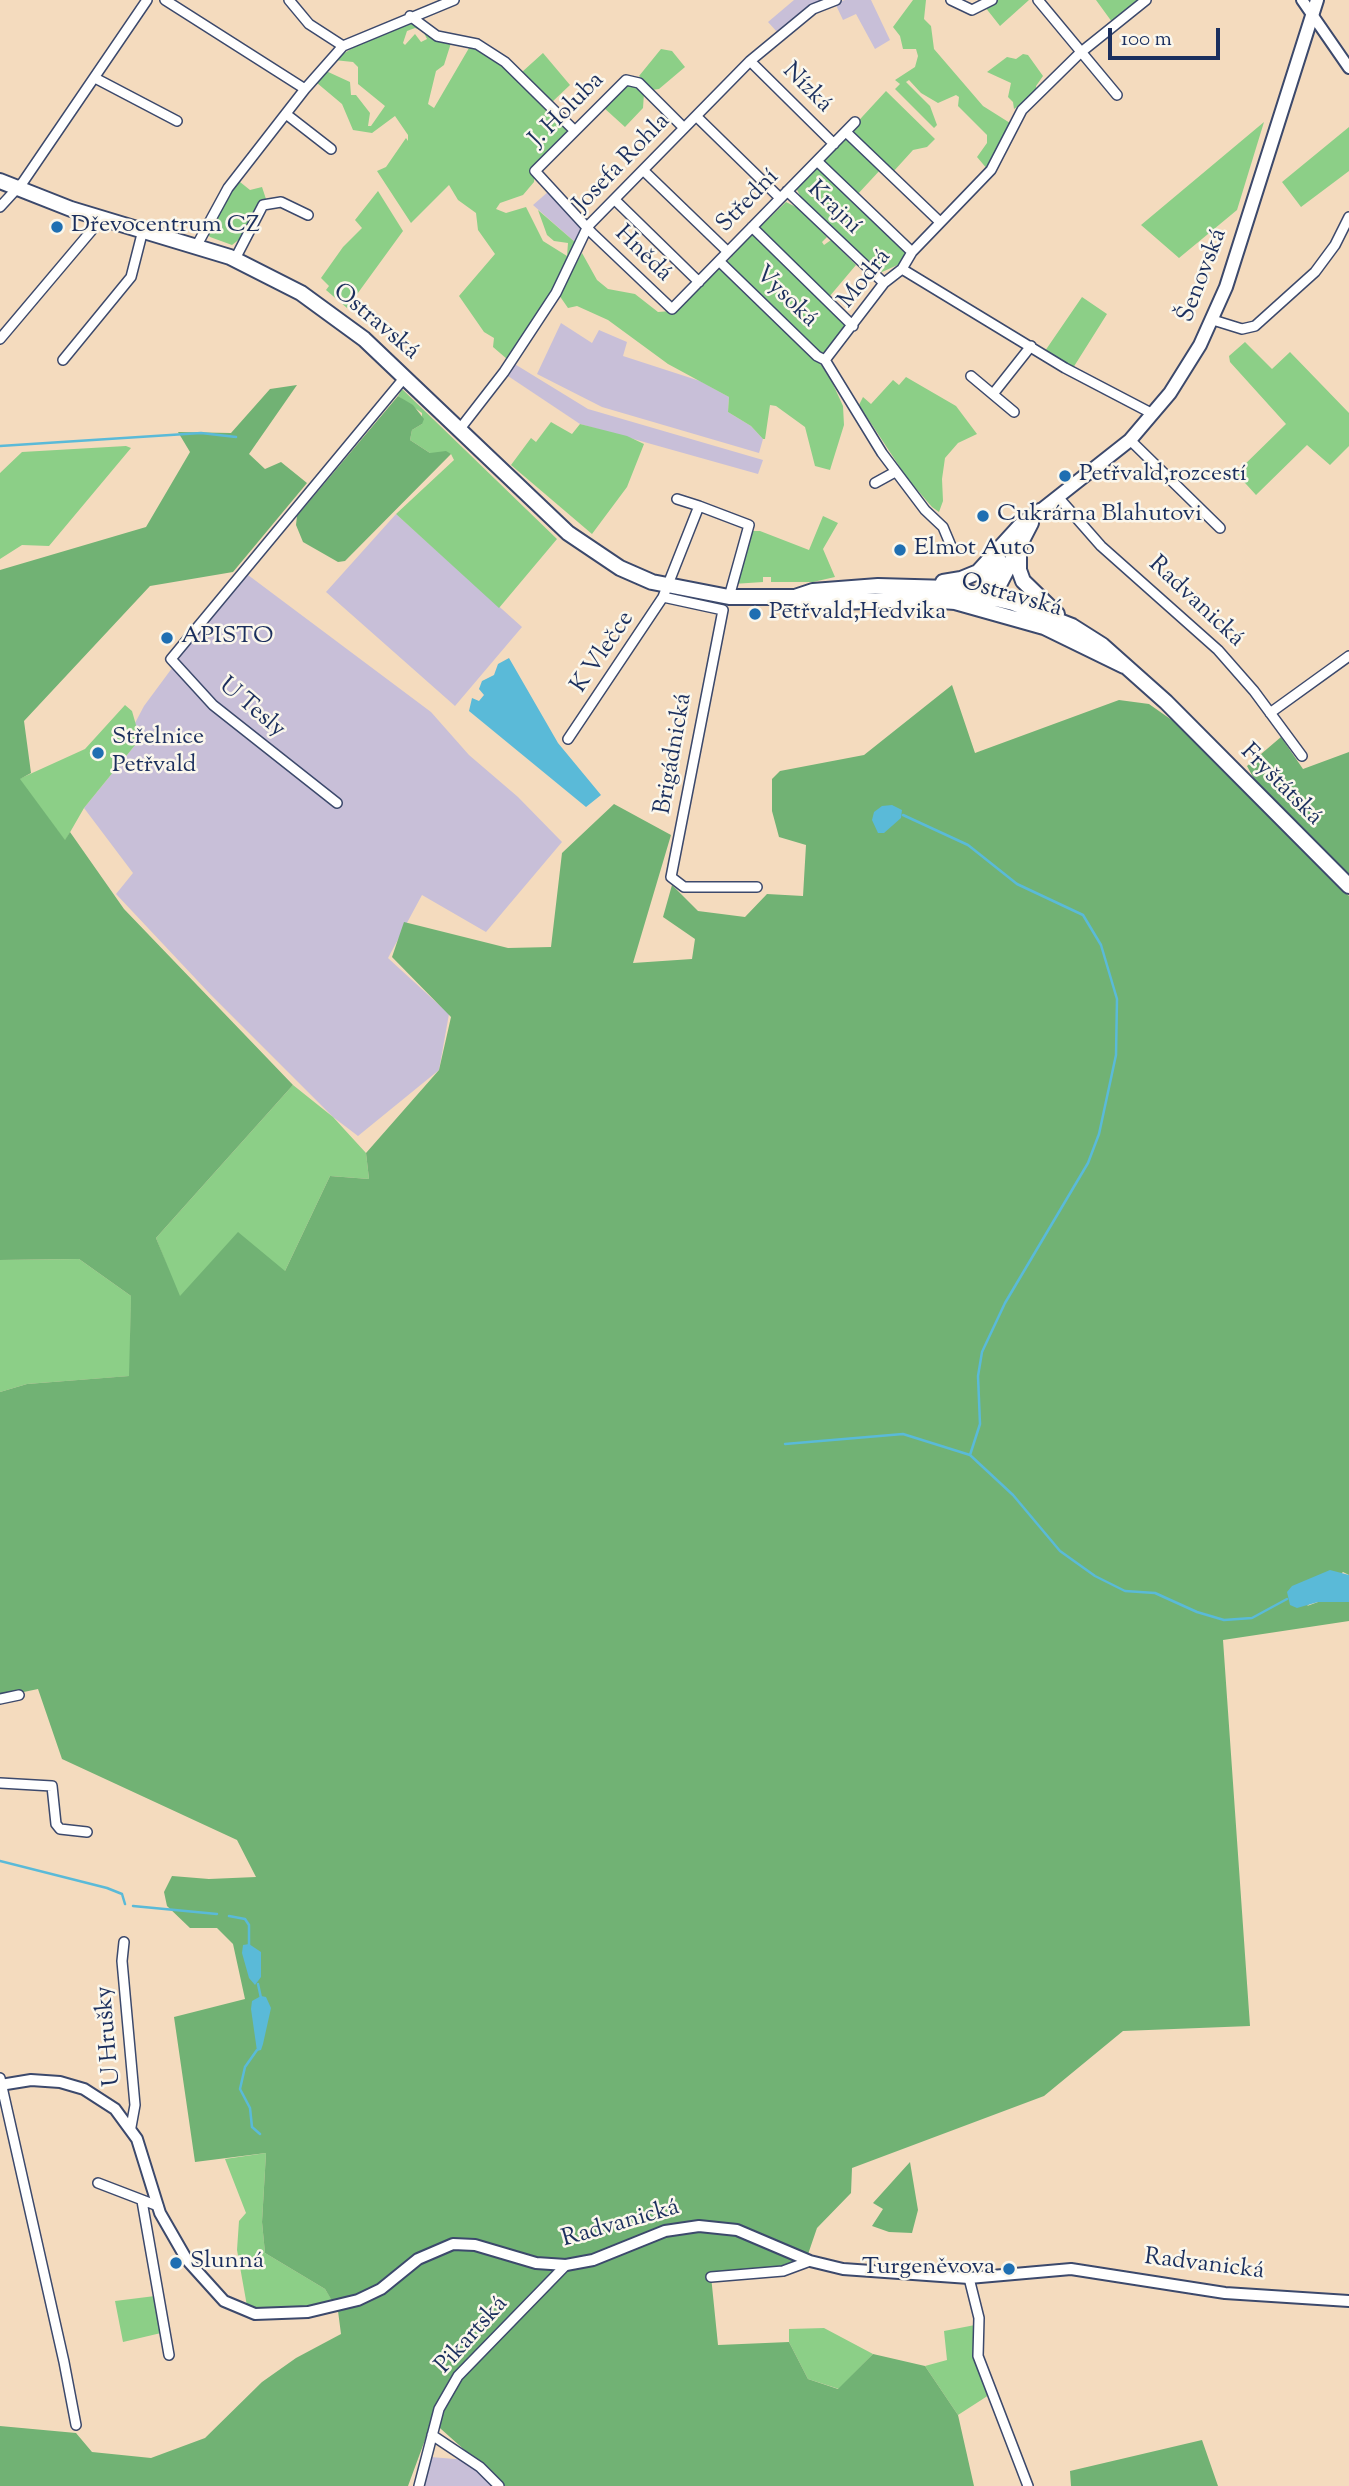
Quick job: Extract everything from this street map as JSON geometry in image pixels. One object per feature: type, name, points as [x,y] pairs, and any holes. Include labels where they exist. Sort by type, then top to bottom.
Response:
[{"type":"main road","name":"Šenovská","points":[[1040,511],[1130,440],[1183,373],[1213,320],[1317,0]]},
{"type":"main road","name":"Ostravská","points":[[0,181],[103,218],[197,245],[278,279],[324,308],[404,377],[568,533],[620,568],[666,591],[729,597],[795,597],[814,603],[916,599],[955,602],[999,612],[1044,627],[1124,666]]},
{"type":"main road","points":[[988,597],[1040,511]]},
{"type":"main road","points":[[924,587],[971,575],[1003,547],[1020,526],[1040,511]]},
{"type":"main road","points":[[1019,543],[1019,570],[1025,584],[1072,626]]},
{"type":"main road","points":[[999,612],[988,597],[988,581],[1003,547]]},
{"type":"main road","name":"Ostravská","points":[[795,597],[813,591],[924,587],[988,597],[1072,626],[1102,645],[1181,718]]},
{"type":"main road","points":[[955,602],[988,597]]},
{"type":"main road","name":"Fryštátská","points":[[1181,718],[1349,886]]},
{"type":"street","points":[[0,207],[17,189],[96,78],[147,0]]},
{"type":"street","points":[[165,0],[305,89]]},
{"type":"street","points":[[289,0],[309,23],[343,46]]},
{"type":"street","points":[[197,245],[228,188],[305,89],[343,46],[454,0]]},
{"type":"street","name":"Josefa Rohla","points":[[459,429],[504,372],[556,293],[588,226],[750,61],[813,9],[836,0]]},
{"type":"street","points":[[951,0],[972,10],[992,0]]},
{"type":"street","points":[[1038,0],[1117,94]]},
{"type":"street","name":"Modrá","points":[[825,360],[884,283],[902,269],[912,252],[991,170],[1022,110],[1080,53],[1146,0]]},
{"type":"street","points":[[1302,0],[1349,68]]},
{"type":"street","points":[[410,16],[437,36],[477,44],[505,61],[575,131]]},
{"type":"street","name":"Nízká","points":[[750,61],[834,144]]},
{"type":"street","points":[[96,78],[177,121]]},
{"type":"street","name":"J. Holuba","points":[[588,226],[535,171],[626,80],[632,79],[684,128]]},
{"type":"street","points":[[286,114],[331,149]]},
{"type":"street","points":[[696,116],[783,194]]},
{"type":"street","name":"Střední","points":[[672,309],[855,122]]},
{"type":"street","points":[[846,132],[940,222]]},
{"type":"street","name":"Krajní","points":[[817,160],[912,252]]},
{"type":"street","points":[[644,171],[728,252]]},
{"type":"street","name":"Krajní","points":[[783,194],[884,283]]},
{"type":"street","name":"Hnědá","points":[[615,201],[699,282]]},
{"type":"street","points":[[235,259],[263,205],[281,202],[308,215]]},
{"type":"street","points":[[1213,320],[1245,329],[1260,322],[1315,272],[1335,245],[1349,217]]},
{"type":"street","points":[[0,339],[103,218]]},
{"type":"street","name":"Hnědá","points":[[588,226],[592,233],[672,309]]},
{"type":"street","points":[[752,227],[853,326]]},
{"type":"street","points":[[63,360],[131,277],[143,230]]},
{"type":"street","name":"Vysoká","points":[[719,261],[817,356],[825,360]]},
{"type":"street","points":[[902,269],[1031,346],[1153,414]]},
{"type":"street","points":[[993,394],[1031,346]]},
{"type":"street","points":[[825,360],[895,472],[943,527],[951,546]]},
{"type":"street","points":[[971,376],[1014,412]]},
{"type":"street","name":"U Tesly","points":[[337,803],[213,705],[172,659],[404,377]]},
{"type":"street","points":[[1130,440],[1220,528]]},
{"type":"street","points":[[874,483],[895,472]]},
{"type":"street","name":"Radvanická","points":[[1058,497],[1101,546],[1218,650],[1302,756]]},
{"type":"street","points":[[677,499],[749,525],[729,597]]},
{"type":"street","points":[[666,591],[699,506]]},
{"type":"street","name":"K Vlečce","points":[[568,739],[666,591]]},
{"type":"street","name":"Brigádnická","points":[[666,591],[723,610],[671,877],[684,887],[757,887]]},
{"type":"street","points":[[1270,713],[1349,656]]},
{"type":"street","points":[[0,1699],[19,1695]]},
{"type":"street","points":[[0,1783],[52,1786],[56,1824],[60,1829],[87,1832]]},
{"type":"street","name":"U Hrušky","points":[[124,1942],[122,1961],[135,2112],[131,2127]]},
{"type":"street","name":"Radvanická","points":[[0,2082],[31,2080],[66,2083],[101,2099],[131,2127],[142,2151],[158,2206],[175,2242],[203,2281],[232,2306],[255,2314],[308,2312],[358,2300],[381,2288],[418,2259],[453,2244],[475,2245],[536,2263],[566,2265],[602,2257],[665,2231],[699,2226],[737,2230],[810,2260],[842,2269],[969,2278],[1071,2269],[1225,2293],[1349,2301]]},
{"type":"street","points":[[0,2082],[64,2362],[75,2425]]},
{"type":"street","points":[[98,2183],[158,2206]]},
{"type":"street","points":[[142,2202],[169,2355]]},
{"type":"street","points":[[711,2277],[783,2271],[810,2260]]},
{"type":"street","name":"Pikartská","points":[[419,2486],[439,2409],[458,2376],[566,2265]]},
{"type":"street","points":[[969,2278],[979,2318],[978,2356],[1028,2486]]},
{"type":"street","points":[[432,2435],[480,2467],[499,2486]]},
{"type":"shaded area","points":[[794,0],[820,0],[778,33],[768,22]]},
{"type":"shaded area","points":[[845,0],[871,0],[890,40],[875,49],[856,14],[843,20],[835,3]]},
{"type":"shaded area","points":[[549,191],[582,225],[576,243],[533,205]]},
{"type":"shaded area","points":[[561,323],[592,343],[599,330],[627,342],[623,356],[700,381],[729,397],[728,412],[751,426],[763,439],[759,453],[602,407],[537,374]]},
{"type":"shaded area","points":[[513,363],[588,409],[763,460],[758,474],[580,424],[505,374]]},
{"type":"shaded area","points":[[396,514],[522,627],[455,706],[326,592]]},
{"type":"shaded area","points":[[248,575],[431,712],[469,755],[518,797],[562,842],[486,932],[422,895],[388,958],[449,1014],[439,1070],[358,1136],[333,1117],[211,995],[116,894],[133,873],[84,808],[140,739],[135,723],[144,706],[229,591]]},
{"type":"shaded area","points":[[430,2457],[468,2460],[494,2486],[423,2486]]},
{"type":"green space","points":[[913,0],[926,0],[924,19],[931,26],[934,49],[983,106],[1010,123],[988,170],[977,157],[987,143],[987,135],[958,106],[959,97],[956,95],[938,103],[921,93],[909,80],[906,82],[930,106],[937,125],[934,128],[895,89],[900,84],[895,80],[915,67],[918,56],[916,49],[903,49],[900,36],[893,27]]},
{"type":"green space","points":[[994,0],[1029,0],[1000,26],[985,7]]},
{"type":"green space","points":[[1096,0],[1141,0],[1112,22]]},
{"type":"green space","points":[[410,22],[451,43],[444,65],[436,71],[428,104],[434,108],[469,48],[473,48],[498,59],[567,131],[535,169],[534,182],[523,195],[500,203],[496,209],[506,213],[526,207],[543,241],[567,256],[568,243],[554,241],[547,235],[538,210],[576,243],[555,284],[557,287],[507,359],[493,347],[494,338],[484,332],[459,296],[495,254],[478,230],[476,213],[458,200],[449,185],[411,223],[377,171],[386,167],[406,138],[408,141],[408,135],[395,116],[372,133],[353,130],[342,104],[317,83],[326,71],[350,82],[351,95],[356,95],[370,113],[368,126],[371,126],[385,106],[358,84],[358,67],[353,62],[334,60],[360,43]],"holes":[[[415,28],[423,31],[427,39],[421,42],[415,34],[405,45],[403,43],[407,31]]]},
{"type":"green space","points":[[661,49],[672,51],[685,67],[659,89],[652,90],[639,76]]},
{"type":"green space","points":[[543,53],[570,85],[551,103],[522,72]]},
{"type":"green space","points":[[1023,54],[1028,55],[1043,76],[1036,86],[1037,92],[1014,109],[1013,102],[1008,97],[1011,83],[987,72],[1007,57],[1016,59]]},
{"type":"green space","points":[[630,81],[644,93],[643,108],[625,127],[603,107]]},
{"type":"green space","points":[[886,91],[935,139],[927,147],[913,150],[893,172],[851,129]]},
{"type":"green space","points":[[1264,122],[1237,210],[1179,258],[1141,225]]},
{"type":"green space","points":[[1349,127],[1349,171],[1301,207],[1282,182]]},
{"type":"green space","points":[[846,136],[882,168],[856,196],[822,159]]},
{"type":"green space","points":[[817,165],[910,253],[902,263],[882,272],[872,270],[804,203],[796,188]]},
{"type":"green space","points":[[240,182],[250,190],[262,187],[266,199],[255,210],[241,238],[232,245],[210,237],[206,232],[230,190]]},
{"type":"green space","points":[[378,191],[403,231],[347,308],[326,290],[329,286],[321,278],[343,247],[362,228],[355,220]]},
{"type":"green space","points":[[786,202],[798,208],[827,237],[822,242],[824,245],[831,240],[856,265],[829,297],[760,233],[759,228]]},
{"type":"green space","points":[[753,232],[847,326],[825,352],[819,353],[726,263]]},
{"type":"green space","points":[[582,253],[597,280],[608,289],[635,294],[658,312],[671,311],[721,267],[816,357],[832,382],[843,406],[844,425],[830,470],[815,466],[805,427],[776,406],[770,405],[763,439],[751,426],[728,412],[729,397],[668,364],[608,320],[577,306],[568,308],[559,295]]},
{"type":"green space","points":[[1082,297],[1107,314],[1073,368],[1045,351]]},
{"type":"green space","points":[[1245,342],[1272,369],[1290,352],[1349,413],[1349,446],[1330,465],[1307,445],[1256,495],[1236,473],[1286,424],[1230,362],[1229,356]]},
{"type":"green space","points":[[906,377],[956,406],[977,434],[958,443],[945,458],[943,501],[939,512],[907,478],[859,405],[863,397],[871,404],[893,380],[899,385]]},
{"type":"green space","points":[[297,385],[249,454],[265,469],[281,462],[307,483],[233,572],[150,586],[24,721],[31,773],[20,779],[65,840],[70,832],[124,909],[293,1085],[156,1238],[180,1296],[238,1232],[285,1271],[330,1176],[369,1179],[366,1153],[439,1070],[451,1017],[392,957],[404,922],[508,948],[551,947],[562,853],[614,804],[671,835],[633,963],[692,959],[695,939],[663,917],[672,885],[698,911],[745,917],[767,894],[803,896],[806,845],[779,837],[772,811],[772,779],[780,771],[864,755],[952,685],[975,753],[1119,700],[1149,704],[1176,723],[1349,896],[1349,1575],[1343,1572],[1307,1606],[1318,1602],[1349,1602],[1349,1621],[1223,1640],[1250,2026],[1123,2031],[1044,2096],[852,2168],[851,2193],[817,2228],[804,2266],[711,2276],[718,2345],[789,2342],[808,2379],[838,2389],[873,2354],[925,2366],[958,2415],[974,2486],[505,2486],[432,2421],[408,2486],[0,2486],[0,2426],[76,2433],[92,2452],[151,2458],[205,2438],[262,2382],[296,2358],[341,2334],[338,2311],[325,2289],[265,2253],[262,2222],[266,2153],[195,2162],[174,2017],[245,1999],[233,1944],[217,1928],[190,1928],[167,1906],[164,1892],[172,1876],[209,1879],[256,1877],[237,1840],[62,1759],[38,1689],[0,1697],[0,1392],[27,1384],[129,1376],[131,1296],[79,1259],[0,1260],[0,570],[146,527],[190,452],[178,432],[231,433],[270,389]]},
{"type":"green space","points":[[402,389],[557,539],[499,608],[396,514],[454,460],[451,454],[430,453],[410,440],[412,430],[422,424],[422,413],[398,396]]},
{"type":"green space","points":[[398,396],[413,405],[424,419],[422,424],[412,430],[410,440],[430,453],[446,451],[451,454],[345,561],[338,562],[303,542],[296,525],[297,516]]},
{"type":"green space","points":[[551,422],[572,434],[580,424],[627,436],[644,444],[627,487],[592,534],[511,465],[531,438],[536,442]]},
{"type":"green space","points":[[126,446],[131,448],[49,546],[22,545],[0,559],[0,473],[22,452]]},
{"type":"green space","points":[[823,516],[838,523],[823,549],[835,577],[813,582],[771,582],[771,577],[763,577],[763,582],[733,584],[749,531],[760,531],[809,550]]},
{"type":"green space","points":[[125,705],[132,711],[140,739],[84,808],[65,841],[19,779],[85,749]]},
{"type":"green space","points":[[1281,737],[1303,769],[1349,752],[1349,876],[1259,788],[1247,766]]},
{"type":"green space","points":[[293,1085],[333,1117],[366,1153],[369,1179],[330,1176],[285,1271],[179,1297],[156,1238]]},
{"type":"green space","points":[[79,1259],[131,1296],[130,1376],[27,1384],[0,1392],[0,1260]]},
{"type":"green space","points":[[266,2153],[262,2222],[265,2253],[325,2289],[333,2302],[276,2311],[247,2306],[237,2250],[239,2221],[246,2213],[225,2159]]},
{"type":"green space","points":[[910,2162],[918,2210],[912,2233],[889,2232],[872,2226],[883,2209],[873,2203]]},
{"type":"green space","points":[[155,2296],[161,2333],[123,2342],[115,2301]]},
{"type":"green space","points":[[975,2325],[989,2395],[958,2415],[925,2366],[947,2360],[944,2331]]},
{"type":"green space","points":[[824,2328],[873,2354],[839,2389],[808,2379],[789,2342],[789,2329]]},
{"type":"green space","points":[[1202,2440],[1218,2486],[1071,2486],[1070,2471]]},
{"type":"water","points":[[509,658],[558,743],[601,795],[586,807],[469,711],[472,698],[479,701],[484,695],[479,689],[482,681],[494,675],[498,664]]},
{"type":"water","points":[[892,805],[902,810],[901,818],[884,833],[878,833],[872,820],[874,812],[882,806]]},
{"type":"water","points":[[1330,1570],[1349,1575],[1349,1602],[1318,1602],[1297,1608],[1290,1605],[1287,1592],[1292,1586]]},
{"type":"water","points":[[249,1944],[261,1952],[261,1977],[255,1985],[249,1978],[242,1953],[243,1945]]},
{"type":"water","points":[[261,1996],[266,1997],[271,2008],[263,2044],[261,2050],[257,2051],[251,2009],[252,2001]]},
{"type":"waterway","points":[[0,446],[201,433],[236,437]]},
{"type":"waterway","points":[[903,815],[968,845],[1017,884],[1083,915],[1101,945],[1117,999],[1116,1055],[1099,1134],[1088,1163],[1005,1303],[982,1352],[978,1376],[980,1424],[970,1455],[1013,1495],[1060,1551],[1095,1576],[1125,1591],[1155,1593],[1197,1612],[1224,1620],[1252,1618],[1287,1599]]},
{"type":"waterway","points":[[785,1444],[903,1434],[970,1455]]},
{"type":"waterway","points":[[0,1861],[107,1888],[122,1894],[125,1904]]},
{"type":"waterway","points":[[133,1906],[217,1914]]},
{"type":"waterway","points":[[229,1916],[245,1919],[249,1925],[249,1946]]},
{"type":"waterway","points":[[258,1984],[261,1998]]},
{"type":"waterway","points":[[257,2050],[245,2067],[240,2089],[250,2108],[252,2127],[260,2134]]},
{"type":"place","name":"Dřevocentrum CZ","points":[[57,227]]},
{"type":"place","name":"Petřvald,rozcestí","points":[[1065,476]]},
{"type":"place","name":"Cukrárna Blahutovi","points":[[983,516]]},
{"type":"place","name":"Elmot Auto","points":[[900,550]]},
{"type":"place","name":"Petřvald,Hedvika","points":[[755,614]]},
{"type":"place","name":"APISTO","points":[[167,638]]},
{"type":"place","name":"Střelnice Petřvald","points":[[98,753]]},
{"type":"place","name":"Slunná","points":[[176,2263]]},
{"type":"place","name":"Turgeněvova","points":[[1009,2269]]}]
